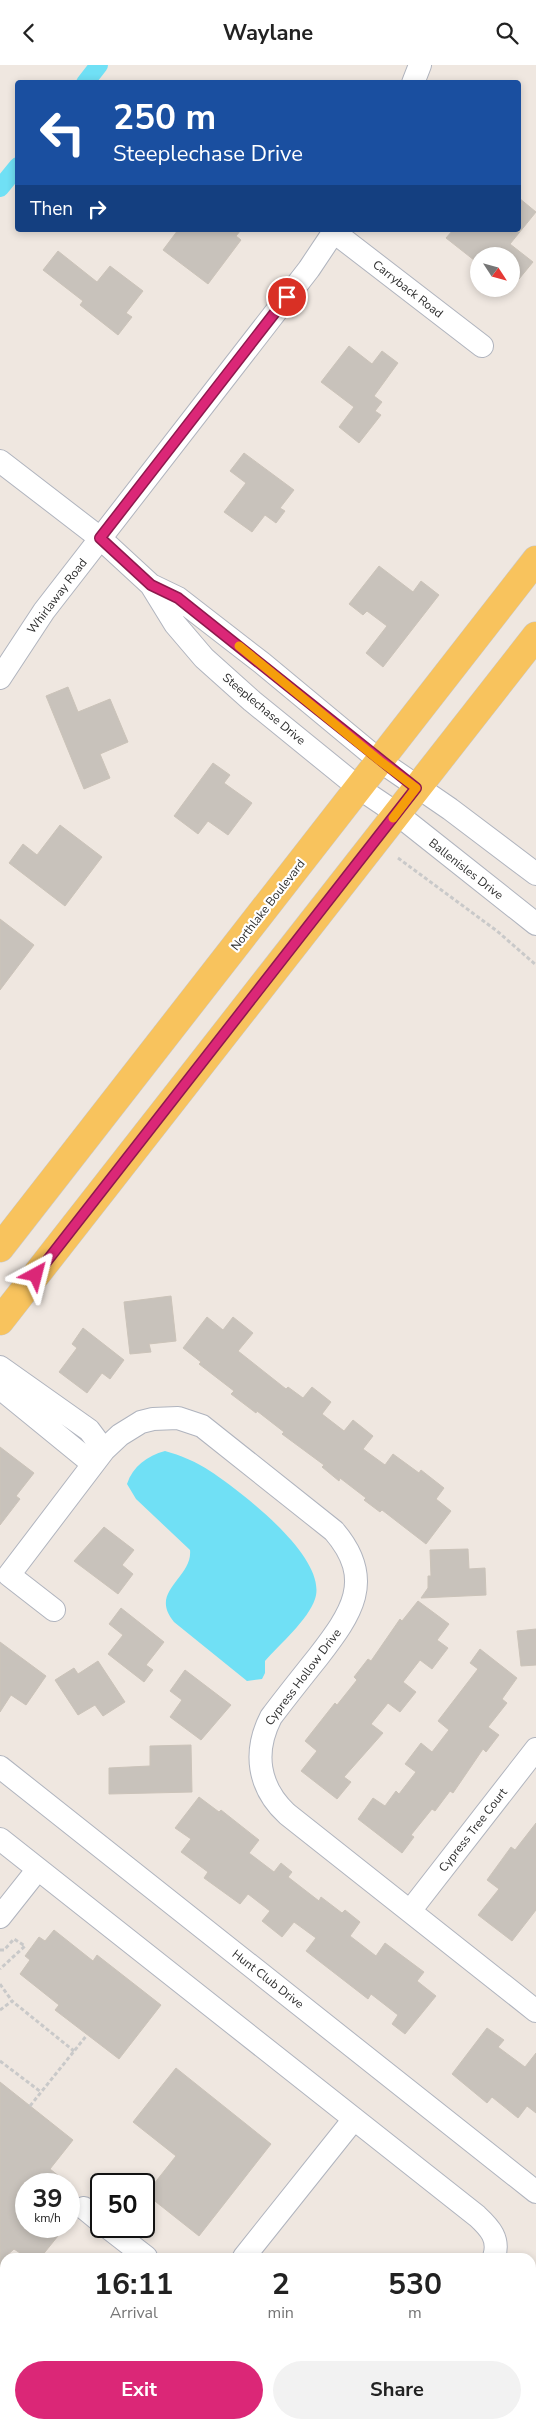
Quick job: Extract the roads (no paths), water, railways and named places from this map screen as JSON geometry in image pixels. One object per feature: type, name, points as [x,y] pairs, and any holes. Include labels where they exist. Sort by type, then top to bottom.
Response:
[{"type":"main road","name":"Northlake Boulevard","points":[[0,1249],[536,560]]},
{"type":"main road","points":[[0,1321],[536,636]]},
{"type":"street","points":[[414,80],[420,65]]},
{"type":"street","name":"Whirlaway Road","points":[[0,678],[44,611],[309,269],[334,232]]},
{"type":"street","name":"Carryback Road","points":[[336,232],[482,346]]},
{"type":"street","name":"Steeplechase Drive","points":[[0,461],[100,538],[151,585],[175,624],[204,657],[252,701],[359,788],[396,813]]},
{"type":"street","name":"Steeplechase Drive","points":[[151,585],[178,598],[262,663],[380,761],[416,788]]},
{"type":"street","points":[[416,788],[450,809],[536,874]]},
{"type":"street","name":"Ballenisles Drive","points":[[396,813],[536,924]]},
{"type":"street","points":[[0,1367],[89,1430],[99,1457]]},
{"type":"street","points":[[0,1388],[99,1457]]},
{"type":"street","name":"Cypress Hollow Drive","points":[[54,1610],[9,1575],[99,1457],[120,1435],[141,1422],[166,1417],[191,1421],[213,1433],[334,1531],[343,1541],[354,1567],[356,1580],[352,1605],[341,1627],[271,1717],[261,1741],[260,1766],[264,1784],[278,1805],[536,2011]]},
{"type":"street","name":"Cypress Tree Court","points":[[410,1911],[536,1749]]},
{"type":"street","name":"Hunt Club Drive","points":[[0,1767],[536,2192]]},
{"type":"street","points":[[0,1839],[488,2226],[495,2240],[494,2253]]},
{"type":"street","points":[[0,1917],[38,1869]]},
{"type":"street","points":[[247,2253],[354,2119]]},
{"type":"street","points":[[84,2209],[90,2214]]},
{"type":"street","points":[[121,2238],[141,2253]]},
{"type":"water","points":[[165,1451],[210,1471],[260,1509],[296,1546],[309,1565],[316,1583],[315,1599],[300,1623],[265,1661],[265,1673],[262,1679],[247,1681],[174,1622],[167,1611],[168,1593],[185,1569],[189,1560],[190,1550],[136,1499],[127,1484],[137,1467],[152,1456]]},
{"type":"waterway","points":[[87,80],[99,65]]},
{"type":"waterway","points":[[0,188],[15,170]]}]
